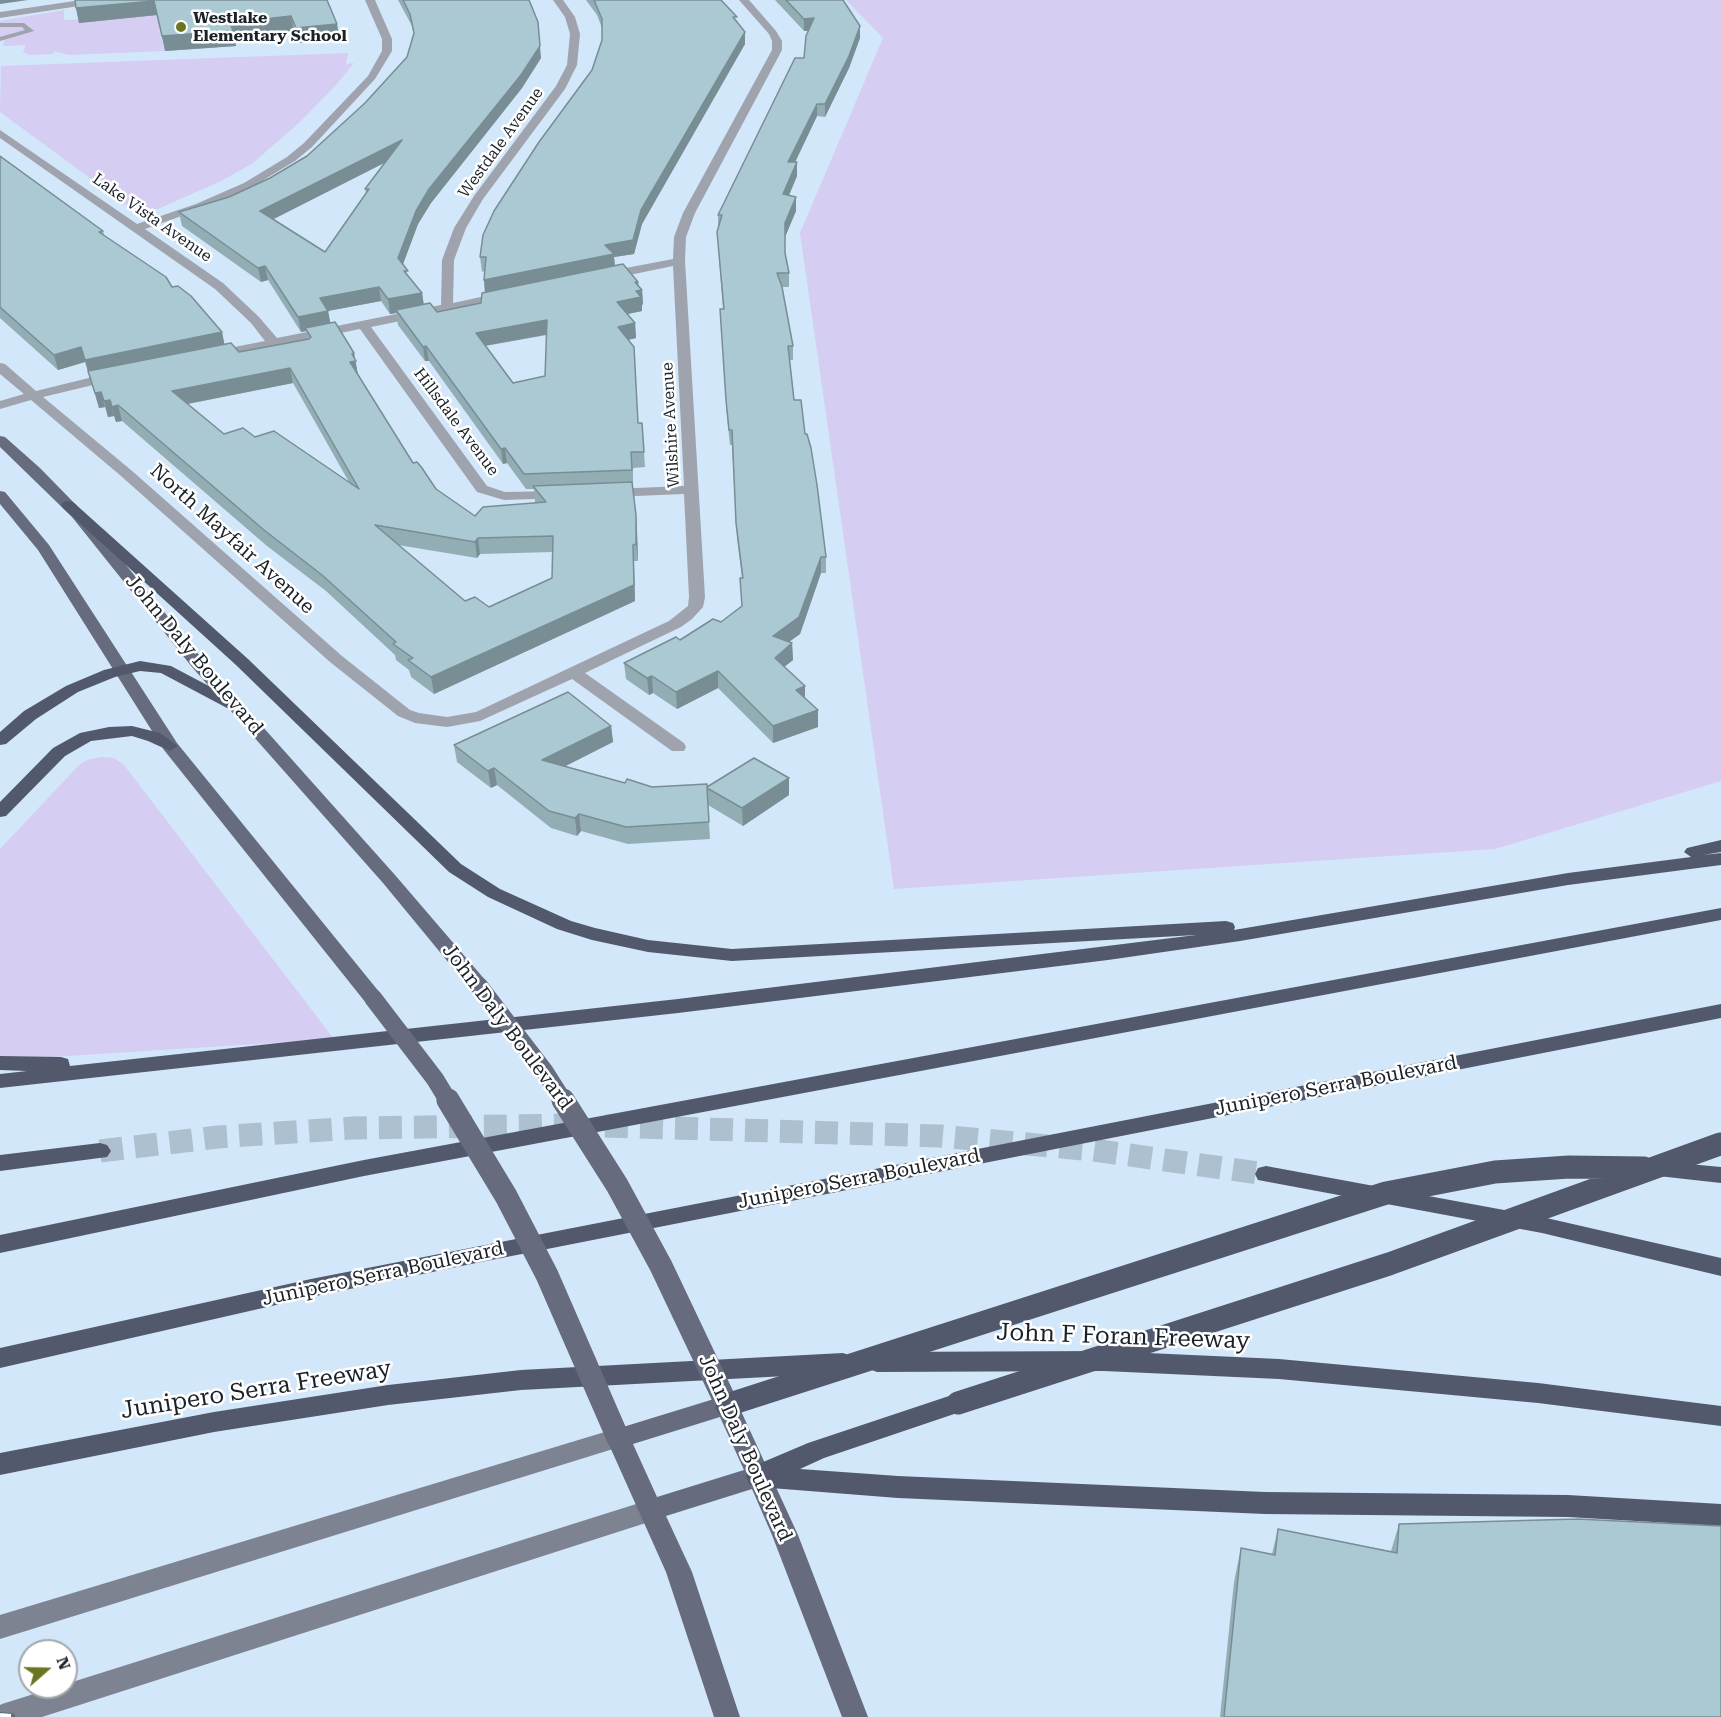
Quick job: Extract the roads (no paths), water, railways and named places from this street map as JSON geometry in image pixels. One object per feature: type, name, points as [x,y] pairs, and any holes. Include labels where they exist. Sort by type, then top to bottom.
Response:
[{"type":"highway","points":[[68,505],[242,662],[447,861],[494,893],[564,925],[592,934],[648,946],[703,953],[750,955],[1320,920]]},
{"type":"highway","points":[[0,740],[30,715],[58,697],[92,680],[122,669],[150,666],[165,669],[233,705]]},
{"type":"highway","points":[[0,812],[59,752],[86,737],[109,732],[132,732],[154,737],[170,746]]},
{"type":"highway","points":[[1568,879],[1721,846]]},
{"type":"highway","points":[[0,1081],[678,1006],[1096,956],[1210,940],[1568,879],[1721,859]]},
{"type":"highway","points":[[0,1244],[364,1168],[1721,914]]},
{"type":"highway","name":"Junipero Serra Boulevard","points":[[0,1358],[139,1325],[432,1263],[1721,1011]]},
{"type":"highway","points":[[0,1063],[76,1063],[338,1043]]},
{"type":"highway","points":[[758,1476],[817,1450],[1389,1264],[1721,1143]]},
{"type":"highway","points":[[0,1163],[100,1151]]},
{"type":"highway","points":[[727,1405],[1386,1193],[1456,1178],[1531,1168],[1644,1168],[1721,1176]]},
{"type":"highway","points":[[1266,1174],[1530,1223],[1721,1267]]},
{"type":"highway","name":"John F Foran Freeway","points":[[521,1380],[712,1367],[824,1363],[1007,1360],[1126,1362],[1279,1369],[1450,1383],[1721,1416]]},
{"type":"highway","name":"Junipero Serra Freeway","points":[[0,1464],[126,1438],[300,1408],[521,1380]]},
{"type":"highway","points":[[758,1476],[898,1487],[1265,1503],[1579,1506],[1721,1515]]},
{"type":"main road","name":"John Daly Boulevard","points":[[0,440],[68,505],[233,705],[389,879],[479,986],[545,1072],[599,1155],[661,1266],[727,1405],[800,1572],[855,1717]]},
{"type":"main road","points":[[0,495],[44,548],[170,746],[435,1078],[506,1196],[547,1275],[652,1510],[692,1608],[727,1717]]},
{"type":"main road","points":[[0,1627],[727,1405]]},
{"type":"main road","points":[[2,1717],[758,1476]]},
{"type":"street","points":[[0,15],[99,0]]},
{"type":"street","points":[[136,228],[200,206],[248,185],[271,172],[308,145],[372,77],[387,51],[387,39],[370,0]]},
{"type":"street","name":"Westdale Avenue","points":[[447,308],[448,260],[460,228],[478,198],[561,87],[572,65],[575,34],[570,17],[558,0]]},
{"type":"street","name":"Wilshire Avenue","points":[[447,722],[480,716],[675,624],[694,608],[697,597],[679,261],[680,237],[684,225],[777,50],[777,41],[773,33],[744,0]]},
{"type":"street","name":"Lake Vista Avenue","points":[[0,133],[219,286],[247,311],[274,343]]},
{"type":"street","points":[[586,280],[679,261]]},
{"type":"street","points":[[206,357],[517,294]]},
{"type":"street","name":"Hillsdale Avenue","points":[[363,325],[482,489],[504,496],[576,494]]},
{"type":"street","name":"North Mayfair Avenue","points":[[0,367],[126,473],[250,585],[369,686],[404,713],[415,718],[447,722]]},
{"type":"street","points":[[0,405],[126,373]]},
{"type":"street","points":[[598,493],[690,490]]},
{"type":"street","points":[[573,672],[678,747]]},
{"type":"lane","points":[[0,25],[24,25],[30,31],[0,39]]},
{"type":"tunnel","points":[[100,1151],[218,1137],[353,1128],[574,1125]]},
{"type":"tunnel","points":[[605,1126],[940,1136],[1093,1150],[1266,1174]]},
{"type":"railway","points":[[0,1716],[11,1717]]},
{"type":"place","name":"Westlake Elementary School","points":[[181,27]]}]
